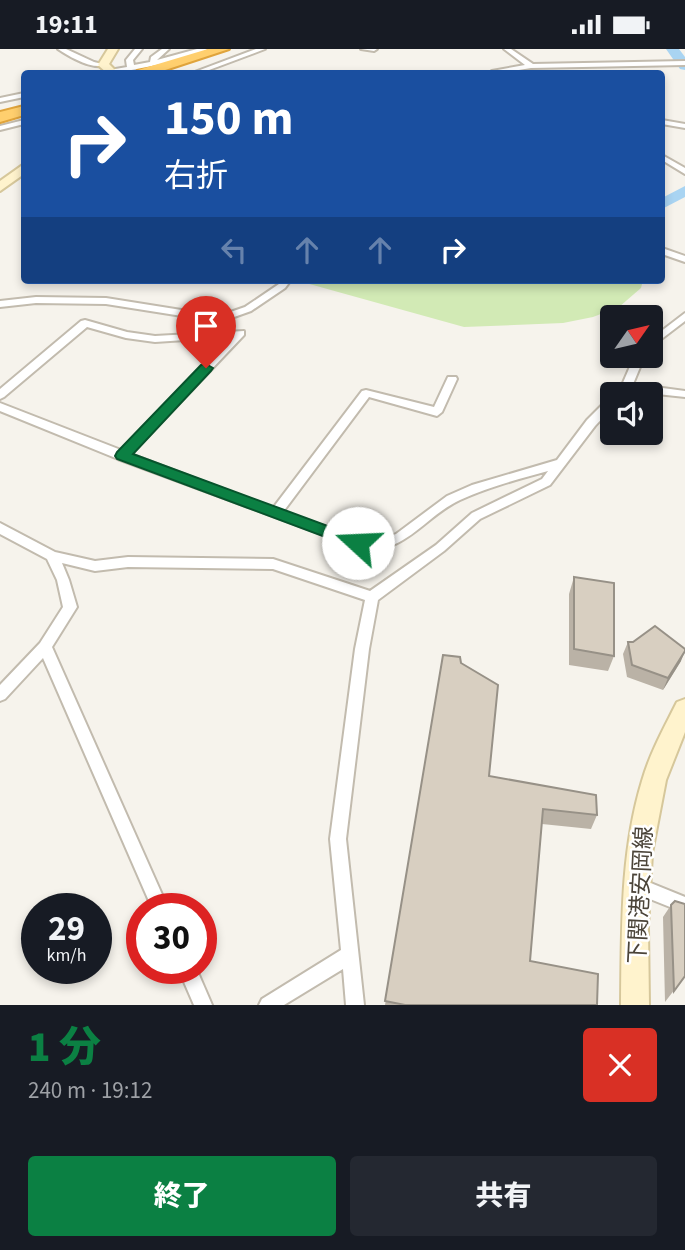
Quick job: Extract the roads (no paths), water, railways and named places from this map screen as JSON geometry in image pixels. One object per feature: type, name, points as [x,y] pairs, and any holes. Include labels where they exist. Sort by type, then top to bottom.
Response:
[{"type":"highway","points":[[141,70],[222,49]]},
{"type":"highway","points":[[158,68],[240,49]]},
{"type":"highway","points":[[0,109],[21,105]]},
{"type":"highway","points":[[0,116],[21,111]]},
{"type":"main road","points":[[109,70],[113,49]]},
{"type":"main road","points":[[0,187],[21,170]]},
{"type":"main road","name":"下関港安岡線","points":[[635,1005],[636,885],[643,821],[667,740],[685,709]]},
{"type":"street","points":[[61,49],[107,70]]},
{"type":"street","points":[[136,70],[129,60],[139,49]]},
{"type":"street","points":[[166,49],[153,58],[158,68],[205,49]]},
{"type":"street","points":[[203,70],[262,49]]},
{"type":"street","points":[[364,49],[374,49]]},
{"type":"street","points":[[507,49],[531,67]]},
{"type":"street","points":[[512,70],[531,67],[575,70],[685,63]]},
{"type":"street","points":[[628,65],[631,70]]},
{"type":"street","points":[[0,100],[21,96]]},
{"type":"street","points":[[665,121],[685,126]]},
{"type":"street","points":[[0,128],[21,123]]},
{"type":"street","points":[[665,159],[684,171]]},
{"type":"street","points":[[665,252],[685,260]]},
{"type":"street","points":[[0,304],[36,300],[91,300],[220,319],[248,309],[283,284]]},
{"type":"street","points":[[75,331],[91,300]]},
{"type":"street","points":[[663,334],[685,316]]},
{"type":"street","points":[[0,395],[85,323],[126,335],[155,339],[240,333],[122,456]]},
{"type":"street","points":[[275,514],[366,393],[437,412],[452,379]]},
{"type":"street","points":[[663,393],[685,394]]},
{"type":"street","points":[[0,407],[122,456],[358,543],[384,544],[400,537],[451,499],[476,488],[561,463]]},
{"type":"street","points":[[355,1005],[338,839],[362,649],[372,597],[440,548],[476,516],[545,482],[600,414]]},
{"type":"street","points":[[0,528],[52,556],[94,566],[128,562],[273,564],[372,597]]},
{"type":"street","points":[[0,695],[45,647],[70,607],[64,580],[52,556]]},
{"type":"street","points":[[45,647],[153,893]]},
{"type":"street","points":[[636,885],[685,905]]},
{"type":"street","points":[[268,1005],[349,955]]},
{"type":"street","points":[[194,984],[203,1005]]},
{"type":"waterway","points":[[672,49],[685,66]]},
{"type":"waterway","points":[[665,202],[685,191]]}]
